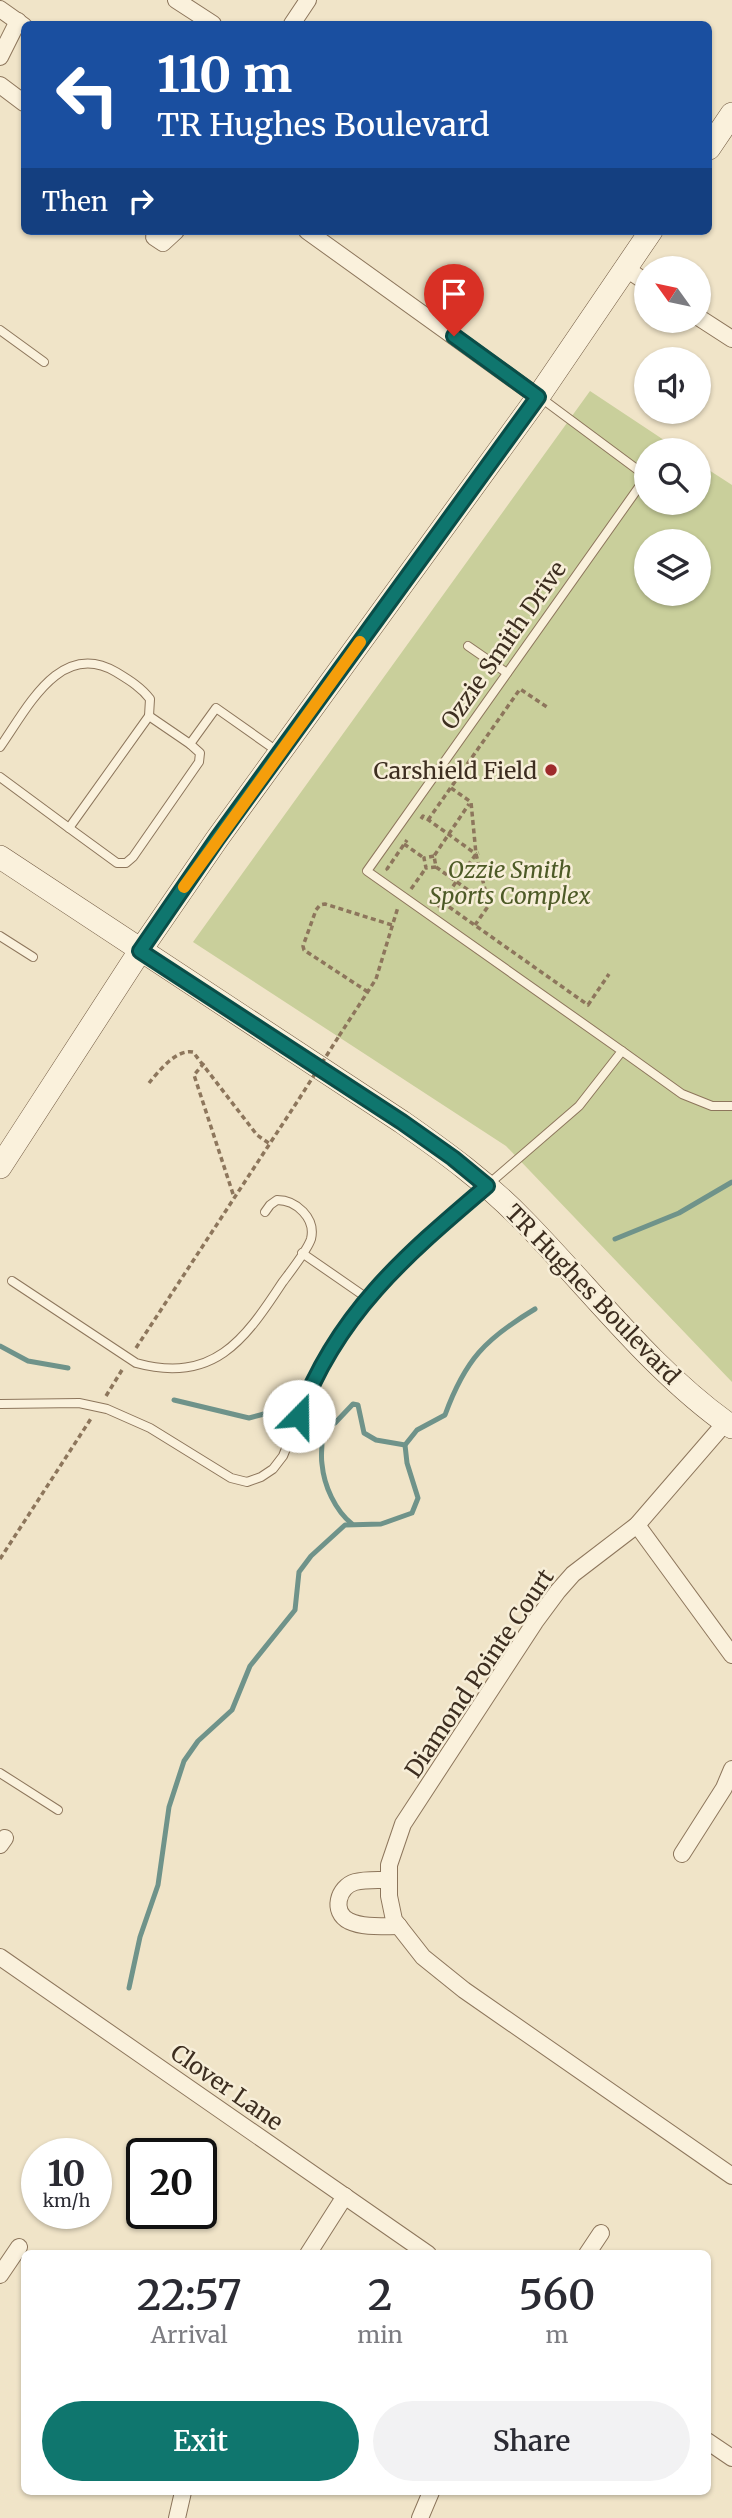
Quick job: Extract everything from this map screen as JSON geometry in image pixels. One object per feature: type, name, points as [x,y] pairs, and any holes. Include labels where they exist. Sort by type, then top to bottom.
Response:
[{"type":"main road","points":[[712,144],[732,114]]},
{"type":"main road","points":[[0,1167],[140,951],[217,839],[538,397],[648,235]]},
{"type":"main road","name":"TR Hughes Boulevard","points":[[0,858],[448,1154],[522,1218],[669,1374],[729,1424]]},
{"type":"street","points":[[176,0],[208,21]]},
{"type":"street","points":[[294,21],[308,0]]},
{"type":"street","points":[[0,9],[21,24],[0,57]]},
{"type":"street","points":[[0,85],[21,101]]},
{"type":"street","points":[[154,237],[163,243],[172,235]]},
{"type":"street","points":[[313,235],[538,397]]},
{"type":"street","points":[[625,268],[634,274]]},
{"type":"street","points":[[711,325],[732,339]]},
{"type":"street","name":"Diamond Pointe Court","points":[[729,1424],[637,1525],[573,1574],[535,1622],[403,1824],[389,1865],[389,1896],[394,1920],[423,1957],[464,1990],[732,2176]]},
{"type":"street","points":[[637,1525],[732,1655]]},
{"type":"street","points":[[682,1854],[724,1788],[732,1769]]},
{"type":"street","points":[[389,1880],[355,1882],[344,1888],[338,1902],[340,1912],[347,1920],[368,1926],[399,1926]]},
{"type":"street","name":"Clover Lane","points":[[0,1957],[422,2250]]},
{"type":"street","points":[[311,2250],[345,2196]]},
{"type":"street","points":[[590,2250],[601,2233]]},
{"type":"street","points":[[0,2275],[19,2247]]},
{"type":"street","points":[[711,2444],[732,2458]]},
{"type":"street","points":[[177,2518],[182,2495]]},
{"type":"street","points":[[419,2518],[430,2495]]},
{"type":"lane","points":[[0,330],[44,362]]},
{"type":"lane","name":"Ozzie Smith Drive","points":[[538,397],[634,467]]},
{"type":"lane","name":"Ozzie Smith Drive","points":[[622,1051],[367,871],[634,493]]},
{"type":"lane","points":[[468,646],[507,673]]},
{"type":"lane","points":[[0,747],[46,682],[79,663],[100,663],[145,692],[150,699],[149,716],[69,828]]},
{"type":"lane","points":[[190,744],[216,708],[280,752]]},
{"type":"lane","points":[[0,777],[117,863],[126,863],[133,857],[199,762],[200,753],[149,716]]},
{"type":"lane","points":[[0,936],[33,957]]},
{"type":"lane","points":[[0,1404],[79,1403],[107,1409],[150,1428],[231,1478],[247,1482],[273,1469],[283,1456],[319,1368],[349,1320],[367,1298],[454,1214],[579,1106],[622,1051],[682,1094],[712,1106],[732,1106]]},
{"type":"lane","points":[[12,1281],[136,1363],[173,1367],[198,1365],[214,1360],[246,1335],[311,1240],[312,1229],[303,1210],[286,1200],[277,1200],[265,1212]]},
{"type":"lane","points":[[302,1253],[367,1298]]},
{"type":"lane","points":[[0,1773],[58,1810]]},
{"type":"path","points":[[428,820],[520,689],[547,707]]},
{"type":"path","points":[[451,788],[471,802],[489,905],[475,925]]},
{"type":"path","points":[[424,858],[434,856],[471,802]]},
{"type":"path","points":[[417,825],[423,816],[478,853]]},
{"type":"path","points":[[395,875],[387,869],[411,835]]},
{"type":"path","points":[[404,844],[424,858],[426,868],[411,889]]},
{"type":"path","points":[[430,900],[439,906],[478,853]]},
{"type":"path","points":[[434,856],[436,867]]},
{"type":"path","points":[[426,868],[436,867],[489,905]]},
{"type":"path","points":[[404,881],[411,889],[421,894]]},
{"type":"path","points":[[442,902],[588,1005],[608,974]]},
{"type":"path","points":[[368,992],[304,950],[303,946],[320,905],[325,904],[392,925]]},
{"type":"path","points":[[135,1350],[376,979],[398,907]]},
{"type":"path","points":[[149,1083],[161,1068],[188,1051],[193,1052],[257,1135],[270,1144]]},
{"type":"path","points":[[204,1063],[194,1075],[234,1197]]},
{"type":"path","points":[[104,1397],[123,1369]]},
{"type":"path","points":[[0,1559],[92,1416]]},
{"type":"green space","name":"Ozzie Smith Sports Complex","points":[[590,391],[634,420],[634,424],[640,424],[661,438],[634,438],[634,515],[711,515],[711,471],[732,485],[732,1382],[506,1146],[193,942]]},
{"type":"waterway","points":[[615,1239],[679,1213],[732,1182]]},
{"type":"waterway","points":[[129,1988],[140,1937],[158,1885],[169,1807],[184,1761],[198,1741],[232,1710],[250,1666],[295,1610],[299,1572],[311,1556],[345,1525],[381,1524],[412,1513],[418,1498],[407,1463],[405,1445],[417,1430],[445,1415],[460,1379],[490,1341],[535,1309]]},
{"type":"waterway","points":[[0,1346],[28,1361],[68,1368]]},
{"type":"waterway","points":[[174,1400],[249,1418],[264,1414]]},
{"type":"waterway","points":[[352,1524],[336,1505],[325,1481],[321,1429],[335,1423],[353,1404],[358,1405],[364,1433],[376,1440],[405,1445]]},
{"type":"slow traffic","points":[[184,887],[360,642]]},
{"type":"place","name":"Carshield Field","points":[[551,770]]},
{"type":"route","points":[[299,1416],[315,1377],[349,1320],[376,1288],[487,1186],[402,1122],[140,951],[217,839],[538,397],[454,336]]}]
